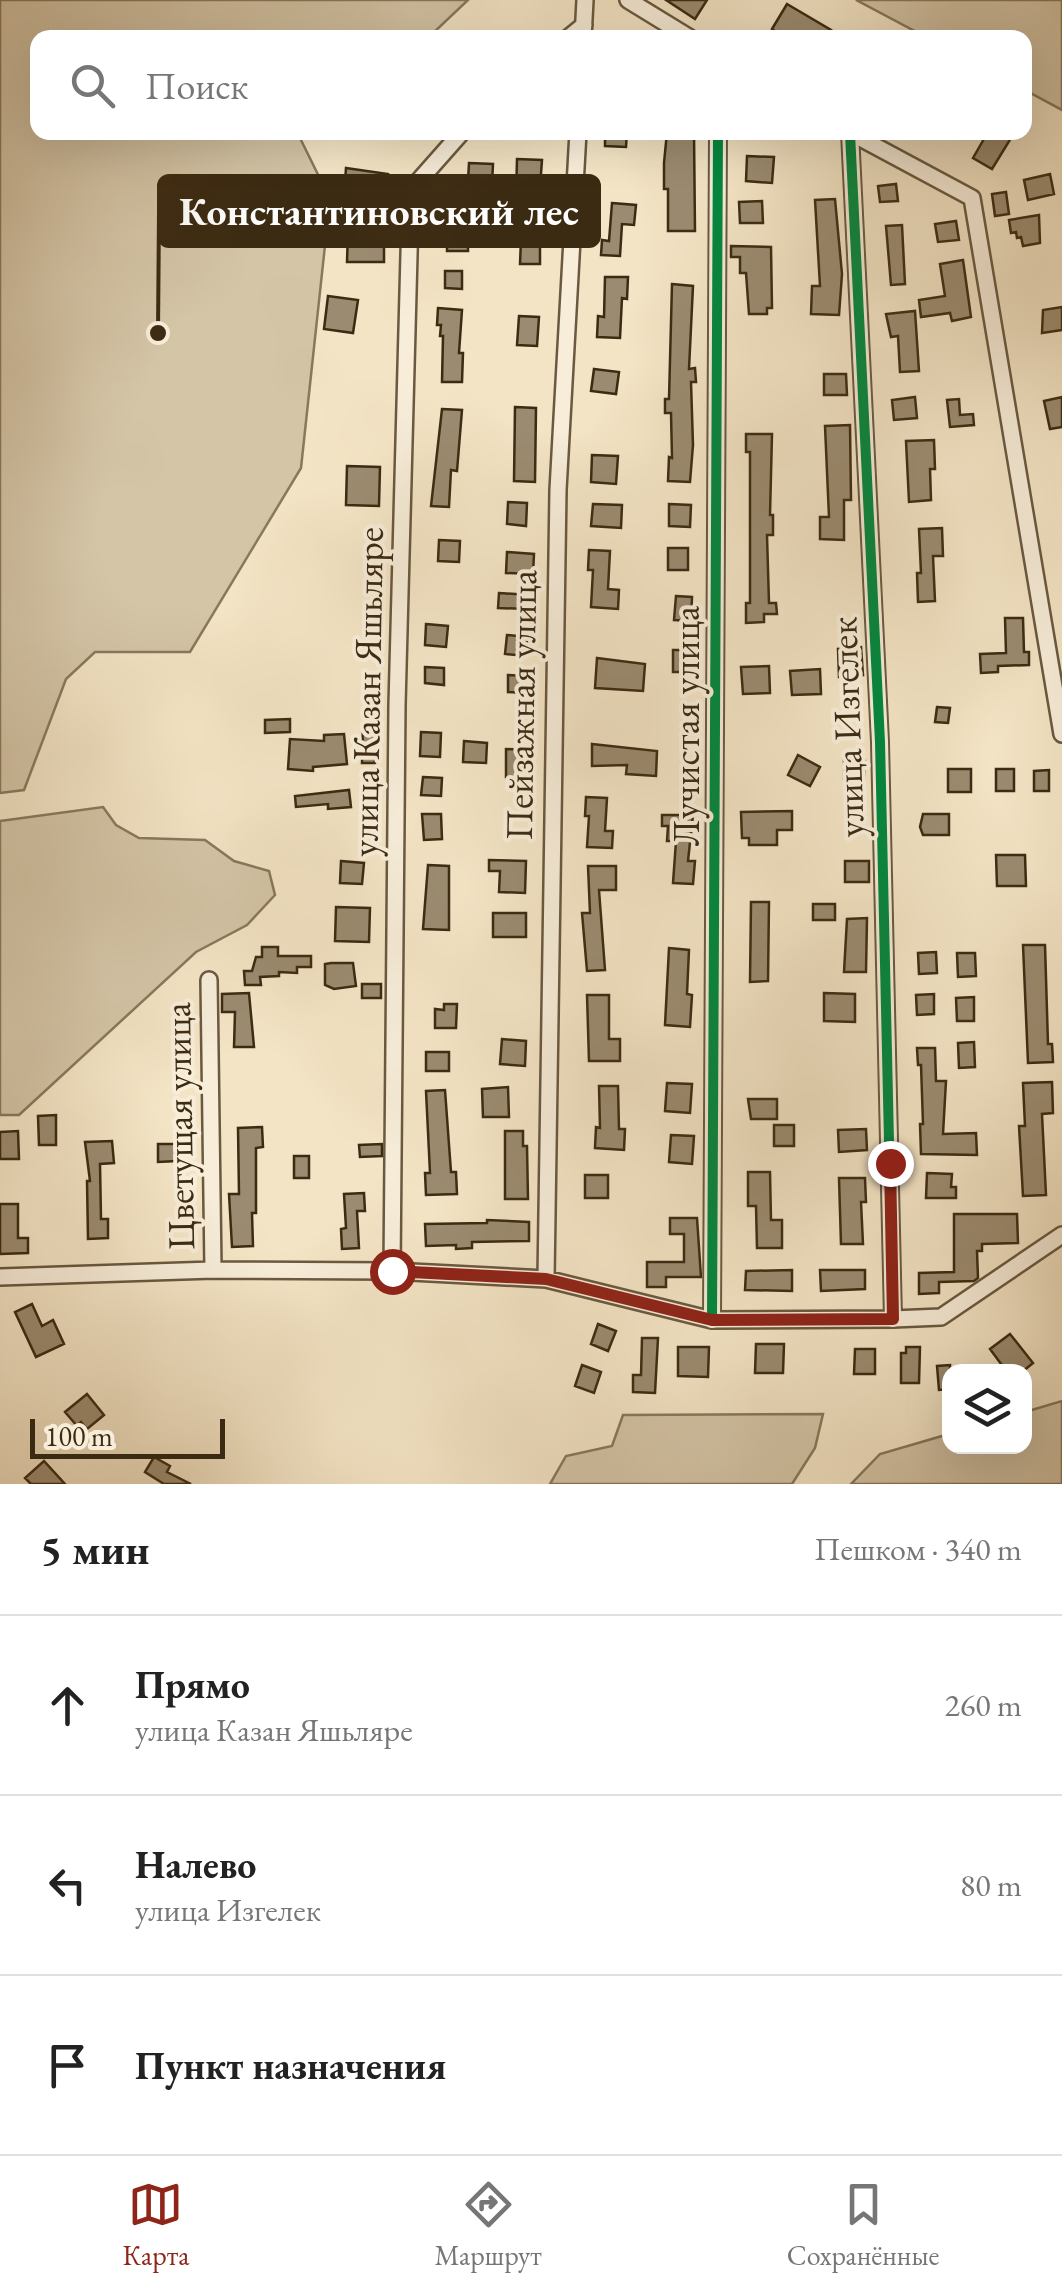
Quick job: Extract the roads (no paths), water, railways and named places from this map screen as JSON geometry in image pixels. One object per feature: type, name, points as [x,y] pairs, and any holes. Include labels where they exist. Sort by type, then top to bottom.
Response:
[{"type":"street","points":[[584,30],[586,0]]},
{"type":"street","points":[[628,0],[677,30]]},
{"type":"street","name":"улица Казан Яшьляре","points":[[392,1271],[397,705],[410,217],[416,184],[455,140]]},
{"type":"street","name":"Пейзажная улица","points":[[546,1279],[558,490],[578,140]]},
{"type":"street","name":"Лучистая улица","points":[[712,1320],[718,140]]},
{"type":"street","name":"улица Изгелек","points":[[849,140],[880,742],[893,1319]]},
{"type":"street","points":[[862,140],[972,198],[1062,734]]},
{"type":"street","name":"Цветущая улица","points":[[209,980],[213,1270]]},
{"type":"street","points":[[0,1277],[213,1270],[392,1271],[546,1279],[712,1320],[893,1319],[941,1316],[1062,1235]]},
{"type":"place","name":"Константиновский лес","points":[[158,333]]}]
